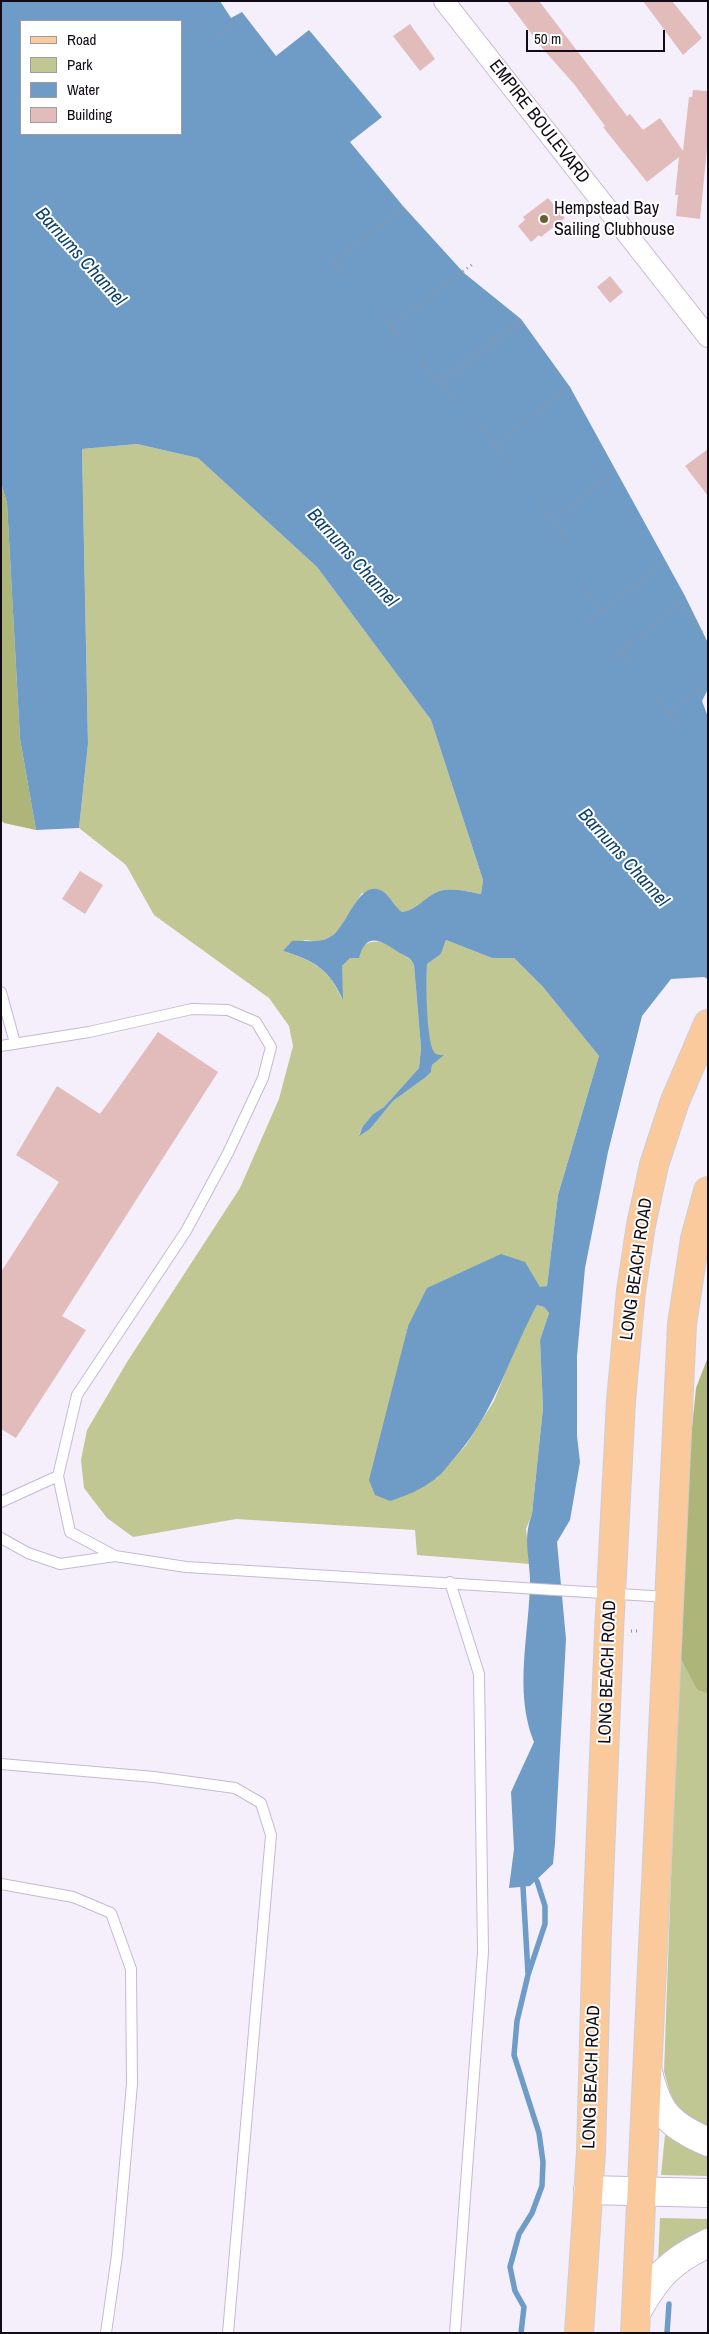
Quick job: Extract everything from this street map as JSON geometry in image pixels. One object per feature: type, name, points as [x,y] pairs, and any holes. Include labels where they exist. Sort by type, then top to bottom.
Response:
[{"type":"main road","name":"LONG BEACH ROAD","points":[[580,2333],[588,2190],[596,1931],[611,1595],[621,1401],[631,1291],[641,1224],[654,1165],[679,1093],[708,1024]]},
{"type":"main road","points":[[636,2323],[682,1324],[695,1239],[708,1191]]},
{"type":"main road","points":[[647,2068],[653,2094],[667,2118],[708,2142]]},
{"type":"main road","points":[[588,2190],[708,2193]]},
{"type":"main road","points":[[636,2323],[662,2272],[681,2257],[708,2243]]},
{"type":"street","name":"EMPIRE BOULEVARD","points":[[444,1],[708,337]]},
{"type":"lane","points":[[1,992],[15,1043]]},
{"type":"lane","points":[[1,1046],[89,1032],[192,1008],[228,1010],[256,1022],[271,1047],[263,1078],[228,1153],[186,1231],[77,1395],[58,1476],[70,1532],[115,1556]]},
{"type":"lane","points":[[1,1502],[58,1476]]},
{"type":"lane","points":[[1,1538],[28,1554],[60,1564],[115,1556],[186,1567],[450,1582],[611,1595],[669,1597]]},
{"type":"lane","points":[[450,1582],[479,1674],[483,1952],[455,2333]]},
{"type":"lane","points":[[1,1764],[154,1777],[235,1788],[262,1803],[271,1836],[228,2333]]},
{"type":"lane","points":[[1,1884],[73,1897],[111,1913],[131,1969],[132,2084],[117,2256],[106,2333]]},
{"type":"path","points":[[213,39],[245,16]]},
{"type":"path","points":[[345,276],[333,262],[405,209]]},
{"type":"path","points":[[392,327],[474,263]]},
{"type":"path","points":[[382,315],[401,340]]},
{"type":"path","points":[[422,363],[436,381],[521,319]]},
{"type":"path","points":[[460,404],[444,384],[524,323]]},
{"type":"path","points":[[495,446],[570,387]]},
{"type":"path","points":[[478,424],[512,468]]},
{"type":"path","points":[[552,521],[616,471]]},
{"type":"path","points":[[538,501],[569,542]]},
{"type":"path","points":[[588,622],[666,562]]},
{"type":"path","points":[[580,585],[602,612]]},
{"type":"path","points":[[614,658],[680,604],[702,632]]},
{"type":"path","points":[[621,652],[634,667]]},
{"type":"path","points":[[669,713],[708,682]]},
{"type":"path","points":[[657,698],[681,730]]},
{"type":"green space","points":[[137,444],[198,458],[317,567],[431,720],[483,880],[481,894],[461,890],[440,891],[408,911],[402,912],[395,907],[388,896],[362,893],[340,928],[331,937],[318,942],[305,940],[283,951],[303,958],[326,973],[342,999],[342,966],[366,944],[380,942],[388,944],[409,958],[414,965],[421,1048],[419,1068],[384,1107],[373,1114],[363,1126],[359,1135],[370,1129],[393,1101],[426,1077],[431,1072],[432,1065],[443,1055],[435,1053],[430,1044],[427,1009],[427,964],[441,954],[446,940],[492,958],[514,958],[543,987],[599,1056],[558,1195],[547,1286],[540,1288],[533,1276],[408,1326],[391,1397],[436,1479],[466,1445],[494,1401],[519,1338],[537,1305],[544,1307],[549,1313],[540,1340],[543,1408],[532,1514],[526,1529],[530,1564],[417,1555],[415,1530],[236,1519],[133,1537],[107,1518],[84,1488],[81,1460],[87,1430],[127,1362],[240,1188],[279,1099],[293,1046],[289,1026],[269,998],[154,915],[126,865],[79,828],[88,744],[82,449]]},
{"type":"green space","points":[[1,483],[7,503],[20,739],[36,830],[4,823],[1,820]]},
{"type":"green space","points":[[708,1357],[708,1694],[697,1690],[679,1656],[678,1566],[696,1388]]},
{"type":"green space","points":[[679,1656],[697,1690],[708,1694],[708,2131],[689,2121],[677,2108],[664,2071]]},
{"type":"green space","points":[[665,2135],[708,2153],[708,2176],[661,2175]]},
{"type":"green space","points":[[660,2218],[708,2219],[708,2234],[658,2263]]},
{"type":"water","name":"Barnums Channel","points":[[1,1],[220,1],[231,18],[242,12],[276,56],[309,30],[382,117],[350,142],[403,206],[464,273],[521,319],[570,387],[685,596],[708,643],[708,689],[702,701],[708,717],[708,979],[704,977],[671,979],[642,1016],[608,1152],[585,1268],[577,1356],[577,1436],[580,1462],[570,1520],[557,1542],[566,1639],[555,1843],[553,1864],[530,1886],[509,1888],[514,1849],[511,1792],[534,1742],[525,1702],[524,1661],[530,1578],[527,1538],[532,1514],[543,1408],[540,1340],[549,1313],[544,1307],[537,1305],[490,1406],[479,1425],[439,1476],[419,1489],[390,1501],[375,1495],[369,1480],[408,1326],[427,1288],[501,1254],[525,1262],[540,1287],[547,1286],[558,1195],[599,1056],[543,987],[514,958],[492,958],[446,940],[441,954],[427,964],[429,1035],[435,1053],[444,1055],[432,1065],[431,1072],[426,1077],[393,1101],[370,1129],[359,1136],[363,1126],[373,1114],[384,1107],[419,1068],[421,1048],[414,965],[411,960],[387,945],[375,940],[370,941],[362,949],[359,958],[350,958],[342,966],[343,1000],[338,989],[320,968],[283,951],[292,941],[316,941],[330,937],[342,924],[359,898],[365,892],[372,889],[383,892],[402,912],[408,911],[440,891],[461,890],[481,894],[483,880],[431,720],[317,567],[198,458],[137,444],[82,449],[88,744],[79,828],[36,830],[20,739],[7,503],[1,483]]},
{"type":"building","points":[[507,1],[539,1],[627,116],[630,114],[643,130],[660,118],[683,151],[689,97],[692,97],[693,90],[708,91],[708,139],[700,219],[676,216],[678,195],[675,195],[679,157],[647,182],[603,127],[605,126],[574,84],[543,49]]},
{"type":"building","points":[[643,1],[672,1],[702,38],[683,55]]},
{"type":"building","points":[[410,24],[435,59],[420,71],[393,36]]},
{"type":"building","name":"Hempstead Bay Sailing Clubhouse","points":[[548,198],[565,218],[541,237],[539,235],[531,242],[518,226],[525,220],[523,217]]},
{"type":"building","points":[[610,276],[623,292],[610,303],[597,287]]},
{"type":"building","points":[[708,449],[708,496],[685,466]]},
{"type":"building","points":[[80,871],[103,885],[85,914],[62,899]]},
{"type":"building","points":[[158,1032],[218,1072],[62,1316],[86,1330],[16,1438],[1,1429],[1,1272],[59,1182],[16,1155],[57,1086],[100,1114]]},
{"type":"waterway","points":[[521,2333],[524,2307],[515,2291],[510,2267],[519,2234],[532,2213],[542,2186],[543,2162],[539,2133],[514,2055],[517,2021],[528,1975],[545,1924],[545,1906],[537,1881]]},
{"type":"waterway","points":[[523,1887],[528,1973]]},
{"type":"waterway","points":[[667,2333],[669,2304]]},
{"type":"place","name":"Hempstead Bay Sailing Clubhouse","points":[[544,219]]}]
